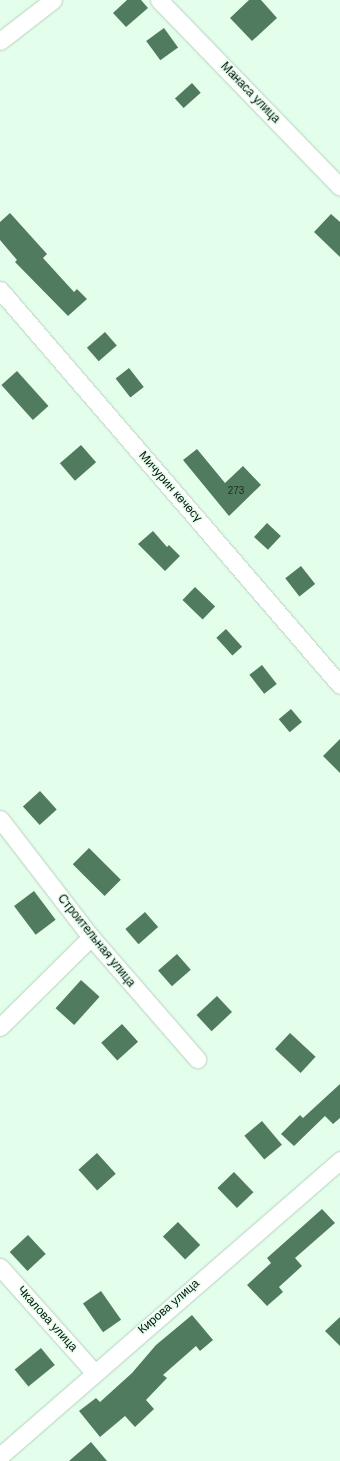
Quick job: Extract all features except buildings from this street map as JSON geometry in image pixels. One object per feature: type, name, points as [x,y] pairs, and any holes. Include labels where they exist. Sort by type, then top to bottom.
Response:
[{"type":"street","points":[[0,41],[53,0]]},
{"type":"street","name":"Манаса улица","points":[[159,0],[340,187]]},
{"type":"street","name":"Мичурин көчөсү","points":[[0,290],[340,685]]},
{"type":"street","name":"Строительная улица","points":[[0,819],[91,937],[197,1059]]},
{"type":"street","points":[[0,1027],[91,937]]},
{"type":"street","name":"Кирова улица","points":[[0,1456],[94,1372],[340,1160]]},
{"type":"street","name":"Чкалова улица","points":[[0,1267],[94,1372]]}]
